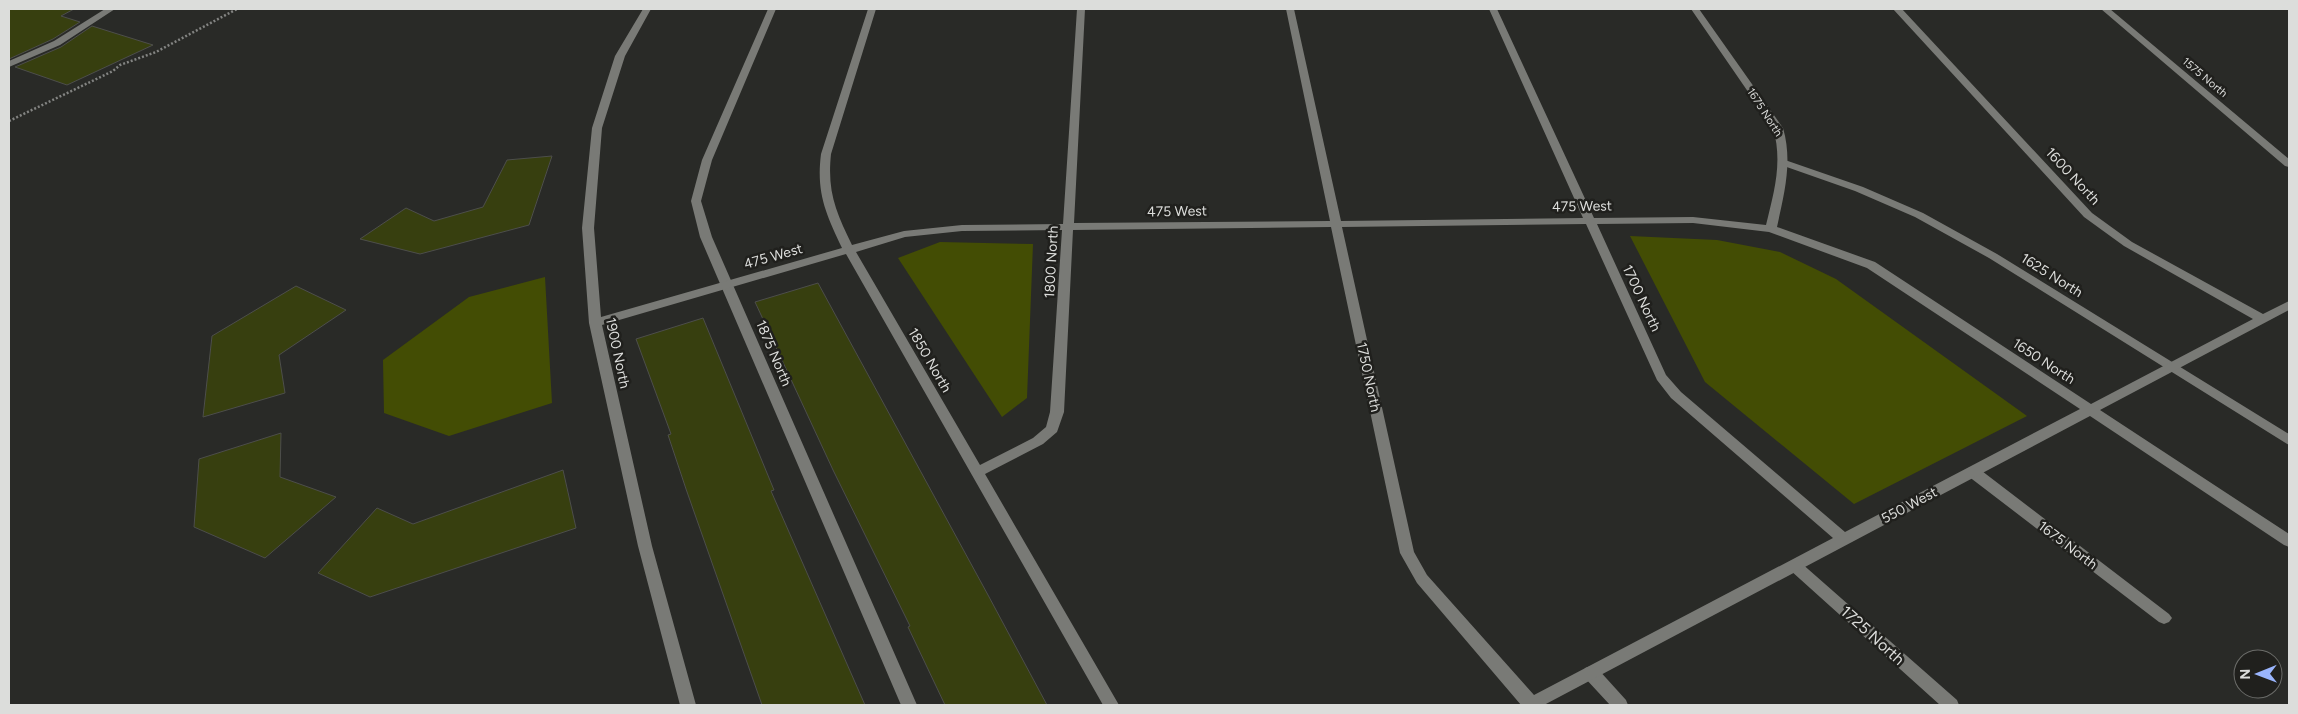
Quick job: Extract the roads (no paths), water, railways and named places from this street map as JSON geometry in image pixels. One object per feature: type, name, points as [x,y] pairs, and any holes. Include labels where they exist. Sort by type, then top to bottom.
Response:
[{"type":"street","points":[[9,64],[57,43],[111,9]]},
{"type":"street","name":"1900 North","points":[[647,9],[620,56],[595,141],[588,228],[595,324],[645,546],[688,705]]},
{"type":"street","name":"1875 North","points":[[772,9],[707,160],[696,201],[706,237],[909,705]]},
{"type":"street","name":"1850 North","points":[[872,9],[826,154],[822,176],[826,200],[849,250],[1111,705]]},
{"type":"street","name":"1800 North","points":[[977,472],[1038,441],[1052,429],[1057,412],[1081,9]]},
{"type":"street","name":"1750 North","points":[[1290,9],[1407,553],[1422,579],[1531,704]]},
{"type":"street","name":"1700 North","points":[[1494,9],[1661,377],[1676,395],[1844,539]]},
{"type":"street","name":"1675 North","points":[[1695,9],[1778,128],[1783,140],[1785,163],[1772,229]]},
{"type":"street","name":"1600 North","points":[[1897,9],[2088,215],[2128,244],[2263,319]]},
{"type":"street","name":"1575 North","points":[[2105,9],[2289,164]]},
{"type":"street","name":"1625 North","points":[[1785,163],[1860,189],[1919,215],[1993,256],[2289,440]]},
{"type":"street","name":"475 West","points":[[595,324],[904,234],[962,228],[1693,220],[1772,229]]},
{"type":"street","name":"1650 North","points":[[1772,229],[1871,265],[2289,541]]},
{"type":"street","name":"550 West","points":[[1531,704],[2289,305]]},
{"type":"street","name":"1675 North","points":[[1973,472],[2164,618]]},
{"type":"street","name":"1725 North","points":[[1794,566],[1951,705]]},
{"type":"street","points":[[1590,673],[1620,705]]}]
